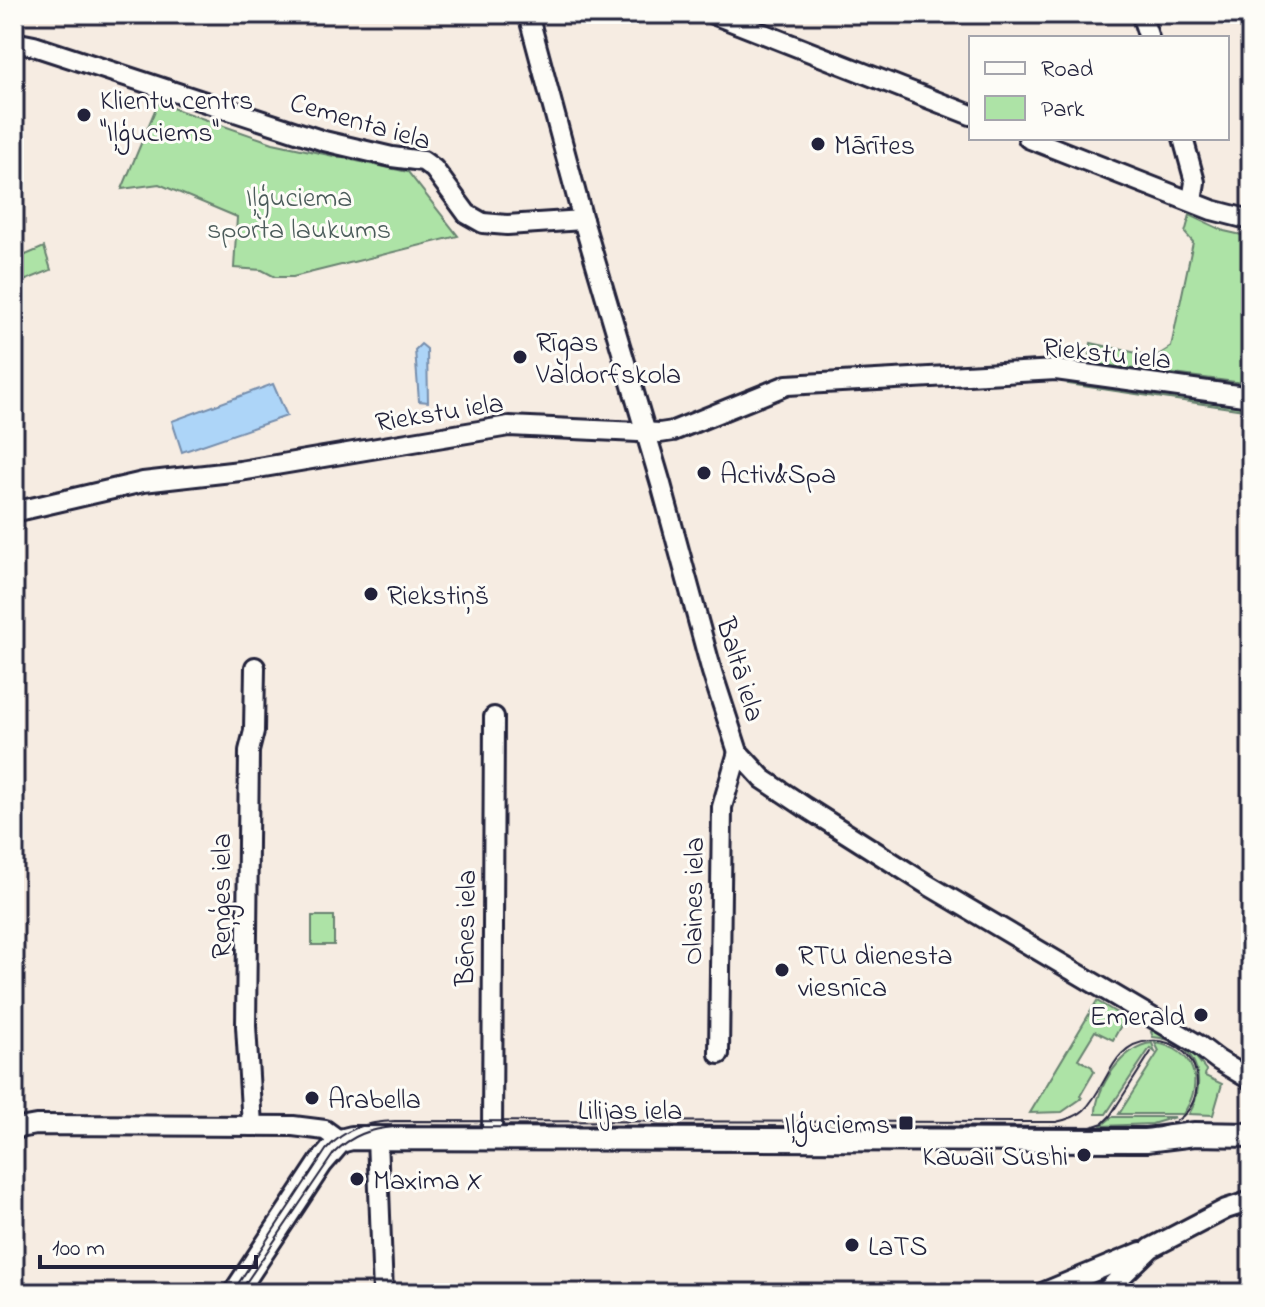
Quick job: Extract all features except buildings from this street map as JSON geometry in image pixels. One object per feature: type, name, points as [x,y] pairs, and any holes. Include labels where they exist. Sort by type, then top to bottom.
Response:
[{"type":"street","name":"Baltā iela","points":[[528,14],[583,220],[738,752],[763,779],[805,807],[1251,1080]]},
{"type":"street","points":[[713,14],[969,114]]},
{"type":"street","points":[[1141,14],[1148,36]]},
{"type":"street","name":"Cementa iela","points":[[14,42],[324,141],[423,161],[434,169],[467,214],[483,223],[507,225],[583,220]]},
{"type":"street","points":[[1033,140],[1212,210],[1251,220]]},
{"type":"street","points":[[1184,140],[1195,182],[1192,201]]},
{"type":"street","name":"Riekstu iela","points":[[14,512],[143,482],[240,471],[509,426],[646,433],[673,431],[787,385],[1056,370],[1251,397]]},
{"type":"street","name":"Reņģes iela","points":[[252,1126],[246,1026],[249,751],[254,731],[255,667]]},
{"type":"street","name":"Bēnes iela","points":[[492,1138],[494,717]]},
{"type":"street","name":"Olaines iela","points":[[719,1054],[722,807],[738,752]]},
{"type":"street","name":"Lilijas iela","points":[[14,1129],[36,1125],[312,1127],[325,1130],[340,1141],[377,1138],[1146,1140],[1195,1134],[1251,1135]]},
{"type":"street","points":[[377,1138],[383,1293]]},
{"type":"street","points":[[235,1293],[314,1174],[340,1141]]},
{"type":"street","points":[[1042,1293],[1151,1248],[1226,1209],[1251,1201]]},
{"type":"street","points":[[1104,1293],[1151,1248]]},
{"type":"green space","name":"Iļģuciema sporta laukums","points":[[158,103],[273,143],[408,172],[458,236],[293,277],[275,277],[262,270],[234,268],[237,217],[159,184],[122,189]]},
{"type":"green space","points":[[1190,215],[1224,231],[1251,237],[1251,384],[1088,363],[1091,343],[1155,357],[1171,347],[1193,242],[1185,233]]},
{"type":"green space","points":[[44,247],[51,270],[14,285],[14,260]]},
{"type":"green space","points":[[1069,381],[1251,405],[1251,411],[1068,384]]},
{"type":"green space","points":[[312,916],[334,916],[334,945],[312,945]]},
{"type":"green space","points":[[1097,1001],[1125,1018],[1113,1040],[1095,1031],[1078,1059],[1092,1067],[1094,1072],[1080,1096],[1082,1098],[1062,1112],[1030,1113]]},
{"type":"green space","points":[[1155,1030],[1191,1051],[1206,1070],[1205,1076],[1222,1084],[1213,1115],[1189,1114],[1198,1088],[1195,1064],[1180,1046],[1153,1037],[1151,1032]]},
{"type":"green space","points":[[1152,1043],[1155,1052],[1150,1048],[1106,1114],[1096,1114],[1100,1093],[1113,1070],[1131,1051]]},
{"type":"green space","points":[[1155,1043],[1179,1052],[1187,1060],[1194,1079],[1190,1102],[1183,1114],[1119,1114],[1159,1051]]},
{"type":"green space","points":[[1112,1117],[1175,1117],[1152,1124],[1101,1126]]},
{"type":"water","points":[[421,344],[427,349],[428,402],[419,401],[415,350]]},
{"type":"water","points":[[273,384],[287,416],[182,452],[172,421]]},
{"type":"tram line","points":[[232,1293],[326,1150],[341,1136],[366,1125],[395,1121],[1056,1122],[1084,1110],[1118,1058],[1137,1044],[1155,1041],[1173,1045],[1185,1053],[1195,1069],[1197,1087],[1186,1113],[1170,1124],[1157,1128],[377,1129],[355,1137],[334,1153],[239,1293]]},
{"type":"tram line","points":[[1091,1127],[1103,1123],[1110,1116],[1151,1052]]},
{"type":"place","name":"Klientu centrs \"Iļģuciems\"","points":[[84,115]]},
{"type":"place","name":"Mārītes","points":[[818,144]]},
{"type":"place","name":"Rīgas Valdorfskola","points":[[520,357]]},
{"type":"place","name":"Activ&Spa","points":[[704,473]]},
{"type":"place","name":"Riekstiņš","points":[[371,594]]},
{"type":"place","name":"RTU dienesta viesnīca","points":[[782,970]]},
{"type":"place","name":"Emerald","points":[[1201,1015]]},
{"type":"place","name":"Arabella","points":[[312,1098]]},
{"type":"place","name":"Iļģuciems","points":[[906,1123]]},
{"type":"place","name":"Kawaii Sushi","points":[[1084,1155]]},
{"type":"place","name":"Maxima X","points":[[357,1179]]},
{"type":"place","name":"LaTS","points":[[852,1245]]}]
